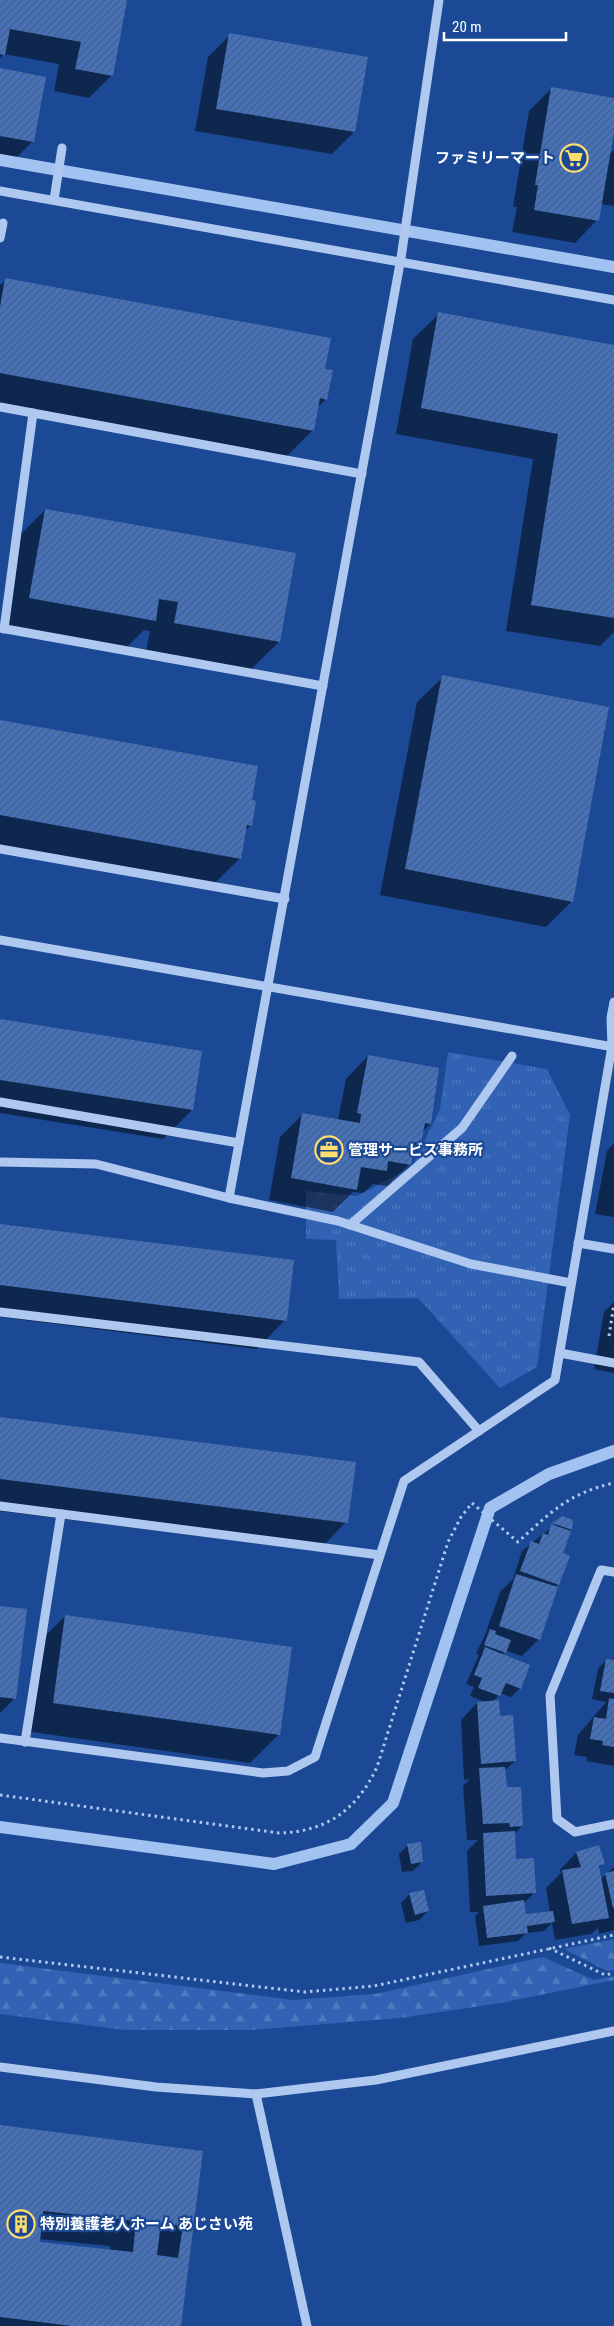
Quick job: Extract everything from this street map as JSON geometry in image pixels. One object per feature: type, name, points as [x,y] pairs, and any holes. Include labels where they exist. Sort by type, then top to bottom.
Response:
[{"type":"street","points":[[229,1198],[285,900],[400,260],[439,0]]},
{"type":"street","points":[[54,200],[62,148]]},
{"type":"street","points":[[0,191],[400,260],[614,300]]},
{"type":"street","points":[[0,238],[3,223]]},
{"type":"street","points":[[0,407],[362,474]]},
{"type":"street","points":[[33,413],[2,628],[323,686]]},
{"type":"street","points":[[0,849],[285,900]]},
{"type":"street","points":[[0,940],[613,1046]]},
{"type":"street","points":[[0,1738],[263,1773],[288,1771],[315,1757],[404,1481],[555,1380],[613,1046],[611,1018],[614,1002]]},
{"type":"street","points":[[350,1225],[462,1128],[512,1056]]},
{"type":"street","points":[[0,1102],[239,1143]]},
{"type":"street","points":[[0,1162],[96,1164],[229,1198],[350,1225],[471,1264],[572,1283]]},
{"type":"street","points":[[578,1243],[614,1249]]},
{"type":"street","points":[[0,1312],[419,1362],[479,1431]]},
{"type":"street","points":[[560,1353],[614,1363]]},
{"type":"street","points":[[0,1506],[380,1555]]},
{"type":"street","points":[[25,1742],[62,1514]]},
{"type":"street","points":[[614,1572],[601,1570],[550,1695],[557,1819],[575,1832],[614,1824]]},
{"type":"street","points":[[0,2067],[156,2087],[256,2094],[376,2080],[614,2032]]},
{"type":"street","points":[[256,2094],[307,2326]]},
{"type":"path","points":[[472,1503],[518,1542],[562,1503],[580,1492],[614,1483]]},
{"type":"path","points":[[0,1957],[305,1992],[374,1986],[614,1934]]},
{"type":"path","points":[[549,1948],[605,1975],[614,1973]]},
{"type":"green space","points":[[448,1052],[547,1069],[570,1115],[537,1367],[500,1388],[418,1298],[339,1299],[336,1240],[306,1239],[306,1191],[357,1196],[412,1167],[440,1109]]},
{"type":"green space","points":[[614,1939],[614,1970],[607,1971],[564,1949]]},
{"type":"green space","points":[[543,1957],[594,1980],[614,1976],[614,1980],[501,2003],[400,2018],[250,2030],[125,2030],[0,2014],[0,1963],[293,2000],[375,1994]]},
{"type":"building","points":[[0,0],[127,0],[113,76],[75,69],[81,42],[10,29],[5,55],[0,54]]},
{"type":"building","points":[[229,33],[368,57],[355,132],[216,109]]},
{"type":"building","points":[[0,68],[46,77],[34,142],[0,136]]},
{"type":"building","name":"ファミリーマート","points":[[551,87],[614,98],[614,132],[599,221],[534,210],[538,185],[535,185]]},
{"type":"building","points":[[5,278],[331,338],[325,369],[333,370],[327,400],[320,398],[314,431],[0,373],[0,307]]},
{"type":"building","points":[[438,312],[614,345],[614,618],[531,605],[558,434],[421,408]]},
{"type":"building","points":[[45,509],[296,553],[280,642],[174,623],[178,602],[159,599],[156,621],[29,598]]},
{"type":"building","points":[[442,675],[609,707],[573,902],[405,869]]},
{"type":"building","points":[[0,720],[258,766],[252,800],[256,801],[252,826],[247,825],[241,859],[0,815]]},
{"type":"building","points":[[0,1019],[202,1051],[193,1110],[0,1080]]},
{"type":"building","points":[[368,1055],[439,1068],[431,1124],[425,1123],[421,1143],[415,1142],[411,1165],[388,1161],[387,1171],[361,1167],[357,1190],[291,1178],[302,1113],[360,1123],[361,1114],[357,1113]]},
{"type":"building","points":[[0,1224],[294,1260],[287,1321],[0,1285]]},
{"type":"building","points":[[0,1417],[356,1462],[348,1523],[0,1479]]},
{"type":"building","points":[[562,1516],[573,1520],[572,1530],[552,1523]]},
{"type":"building","points":[[551,1524],[571,1531],[563,1553],[570,1556],[559,1585],[520,1571],[531,1541],[539,1544],[543,1533],[548,1535]]},
{"type":"building","points":[[516,1574],[558,1587],[540,1640],[499,1626]]},
{"type":"building","points":[[0,1606],[27,1609],[16,1699],[0,1697]]},
{"type":"building","points":[[65,1615],[292,1647],[280,1735],[53,1703]]},
{"type":"building","points":[[490,1629],[496,1631],[495,1634],[511,1640],[506,1653],[484,1645]]},
{"type":"building","points":[[485,1647],[530,1665],[521,1689],[506,1683],[500,1696],[478,1688],[482,1678],[474,1675]]},
{"type":"building","points":[[606,1659],[614,1660],[614,1693],[600,1691]]},
{"type":"building","points":[[609,1698],[614,1699],[614,1747],[602,1745],[603,1741],[590,1739],[594,1717],[606,1719]]},
{"type":"building","points":[[499,1700],[500,1716],[513,1715],[516,1761],[481,1764],[477,1702]]},
{"type":"building","points":[[505,1767],[507,1787],[521,1787],[523,1826],[510,1827],[509,1823],[483,1824],[479,1768]]},
{"type":"building","points":[[515,1831],[516,1859],[534,1858],[536,1893],[486,1896],[483,1833]]},
{"type":"building","points":[[421,1842],[423,1862],[411,1864],[407,1844]]},
{"type":"building","points":[[599,1845],[605,1864],[599,1866],[609,1918],[572,1924],[562,1870],[581,1867],[576,1852]]},
{"type":"building","points":[[614,1871],[614,1908],[613,1908],[605,1873]]},
{"type":"building","points":[[424,1890],[429,1911],[415,1915],[409,1893]]},
{"type":"building","points":[[524,1900],[526,1914],[553,1911],[555,1922],[527,1926],[528,1933],[487,1938],[483,1906]]},
{"type":"building","name":"特別養護老人ホーム あじさい苑","points":[[0,2125],[203,2151],[181,2326],[72,2326],[0,2317]],"holes":[[[43,2211],[136,2221],[133,2252],[40,2242]],[[161,2223],[183,2226],[178,2258],[157,2255]]]},
{"type":"waterway","points":[[0,160],[614,267]]},
{"type":"waterway","points":[[0,1827],[274,1864],[351,1844],[393,1803],[490,1508],[549,1474],[614,1451]]},
{"type":"place","name":"ファミリーマート","points":[[574,158]]},
{"type":"place","name":"管理サービス事務所","points":[[329,1150]]},
{"type":"place","name":"特別養護老人ホーム あじさい苑","points":[[21,2224]]}]
